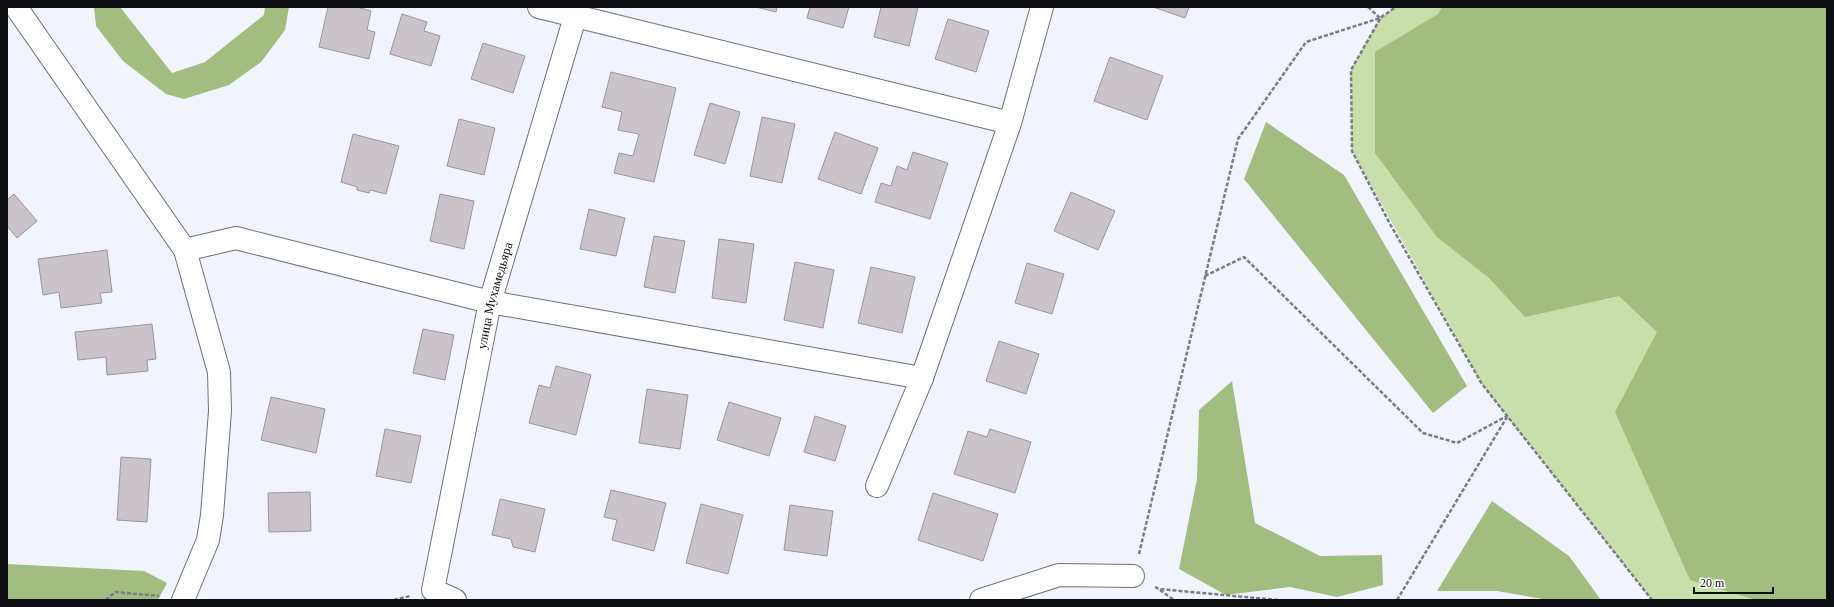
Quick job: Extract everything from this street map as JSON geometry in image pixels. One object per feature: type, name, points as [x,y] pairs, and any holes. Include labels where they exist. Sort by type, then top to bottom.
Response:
[{"type":"street","points":[[16,7],[185,250],[219,372],[220,411],[212,515],[208,540],[184,599]]},
{"type":"street","points":[[539,7],[577,12],[1010,123]]},
{"type":"street","points":[[877,486],[922,378],[1010,123],[1042,7]]},
{"type":"street","name":"улица Мухамедьяра","points":[[455,600],[433,590],[490,302],[577,12]]},
{"type":"street","points":[[185,250],[236,238],[490,302],[922,378]]},
{"type":"street","points":[[981,600],[1059,575],[1133,576]]},
{"type":"path","points":[[1368,7],[1380,18]]},
{"type":"path","points":[[1174,600],[1159,589],[1133,576],[1238,139],[1306,42],[1380,18],[1396,7]]},
{"type":"path","points":[[1380,18],[1351,70],[1352,151],[1390,224],[1478,377],[1652,600]]},
{"type":"path","points":[[1205,276],[1244,257],[1423,433],[1456,443],[1507,416]]},
{"type":"path","points":[[1397,600],[1507,416]]},
{"type":"path","points":[[1159,589],[1278,600]]},
{"type":"path","points":[[106,600],[116,592],[184,599]]},
{"type":"green space","points":[[94,7],[120,7],[172,73],[205,62],[264,15],[265,7],[289,7],[285,30],[261,62],[229,85],[184,99],[166,94],[123,61],[96,26]]},
{"type":"green space","points":[[1396,7],[1827,7],[1827,600],[1652,600],[1482,384],[1352,151],[1351,70],[1380,18]]},
{"type":"green space","points":[[1442,7],[1827,7],[1827,600],[1756,600],[1690,580],[1615,412],[1657,332],[1619,296],[1525,317],[1489,278],[1437,237],[1375,153],[1375,52],[1438,14]]},
{"type":"green space","points":[[1266,122],[1344,175],[1467,386],[1433,413],[1244,179]]},
{"type":"green space","points":[[1232,381],[1255,523],[1320,556],[1382,555],[1383,585],[1337,597],[1290,587],[1226,595],[1179,569],[1197,479],[1199,410]]},
{"type":"green space","points":[[1492,501],[1569,556],[1601,600],[1548,600],[1497,591],[1437,591]]},
{"type":"green space","points":[[7,564],[144,571],[167,583],[158,600],[7,600]]},
{"type":"building","points":[[328,7],[357,7],[371,11],[367,30],[375,32],[369,59],[319,47]]},
{"type":"building","points":[[756,7],[777,7],[776,12]]},
{"type":"building","points":[[810,7],[849,7],[843,28],[807,18]]},
{"type":"building","points":[[881,7],[918,7],[909,46],[874,37]]},
{"type":"building","points":[[1153,7],[1189,7],[1185,18]]},
{"type":"building","points":[[402,14],[427,22],[424,31],[440,36],[431,66],[390,54]]},
{"type":"building","points":[[948,19],[989,31],[976,72],[935,59]]},
{"type":"building","points":[[483,43],[525,56],[513,93],[471,79]]},
{"type":"building","points":[[1110,57],[1163,76],[1147,120],[1094,101]]},
{"type":"building","points":[[611,72],[676,88],[654,182],[614,173],[619,153],[633,156],[639,134],[618,130],[622,112],[602,107]]},
{"type":"building","points":[[710,103],[740,112],[725,164],[694,155]]},
{"type":"building","points":[[762,117],[795,124],[782,183],[750,176]]},
{"type":"building","points":[[459,119],[495,128],[484,175],[447,166]]},
{"type":"building","points":[[835,132],[878,148],[861,194],[818,179]]},
{"type":"building","points":[[353,134],[399,146],[386,194],[370,190],[369,193],[357,190],[357,187],[341,182]]},
{"type":"building","points":[[913,152],[948,163],[930,219],[875,202],[881,183],[891,186],[897,166],[907,170]]},
{"type":"building","points":[[1071,192],[1115,211],[1098,250],[1054,231]]},
{"type":"building","points":[[14,194],[37,221],[17,238],[7,226],[7,198],[8,199]]},
{"type":"building","points":[[440,194],[474,201],[464,249],[430,241]]},
{"type":"building","points":[[589,209],[625,218],[616,256],[580,249]]},
{"type":"building","points":[[654,236],[685,241],[675,293],[644,287]]},
{"type":"building","points":[[719,239],[754,244],[746,303],[712,298]]},
{"type":"building","points":[[107,250],[112,292],[100,293],[102,303],[61,308],[59,292],[43,295],[38,259]]},
{"type":"building","points":[[795,262],[834,270],[823,328],[784,320]]},
{"type":"building","points":[[1027,263],[1064,274],[1052,314],[1015,303]]},
{"type":"building","points":[[871,267],[915,277],[902,333],[858,323]]},
{"type":"building","points":[[152,324],[156,359],[147,360],[148,371],[107,375],[106,357],[78,360],[75,332]]},
{"type":"building","points":[[423,329],[454,335],[445,380],[413,373]]},
{"type":"building","points":[[999,341],[1039,354],[1026,394],[986,381]]},
{"type":"building","points":[[556,366],[591,375],[576,435],[529,423],[539,385],[550,388]]},
{"type":"building","points":[[647,389],[688,395],[680,449],[639,443]]},
{"type":"building","points":[[271,397],[325,409],[316,453],[261,440]]},
{"type":"building","points":[[729,402],[781,418],[769,456],[717,440]]},
{"type":"building","points":[[815,416],[846,426],[835,461],[804,452]]},
{"type":"building","points":[[385,429],[421,436],[411,483],[376,476]]},
{"type":"building","points":[[990,429],[1031,442],[1015,493],[954,474],[968,431],[987,437]]},
{"type":"building","points":[[121,457],[151,459],[147,522],[117,520]]},
{"type":"building","points":[[611,490],[666,503],[654,551],[612,540],[617,520],[604,517]]},
{"type":"building","points":[[310,492],[311,531],[269,532],[268,493]]},
{"type":"building","points":[[933,493],[998,514],[983,561],[918,540]]},
{"type":"building","points":[[500,499],[545,509],[535,552],[513,547],[511,539],[492,535]]},
{"type":"building","points":[[701,504],[743,515],[728,574],[686,563]]},
{"type":"building","points":[[790,505],[833,511],[827,556],[784,550]]}]
